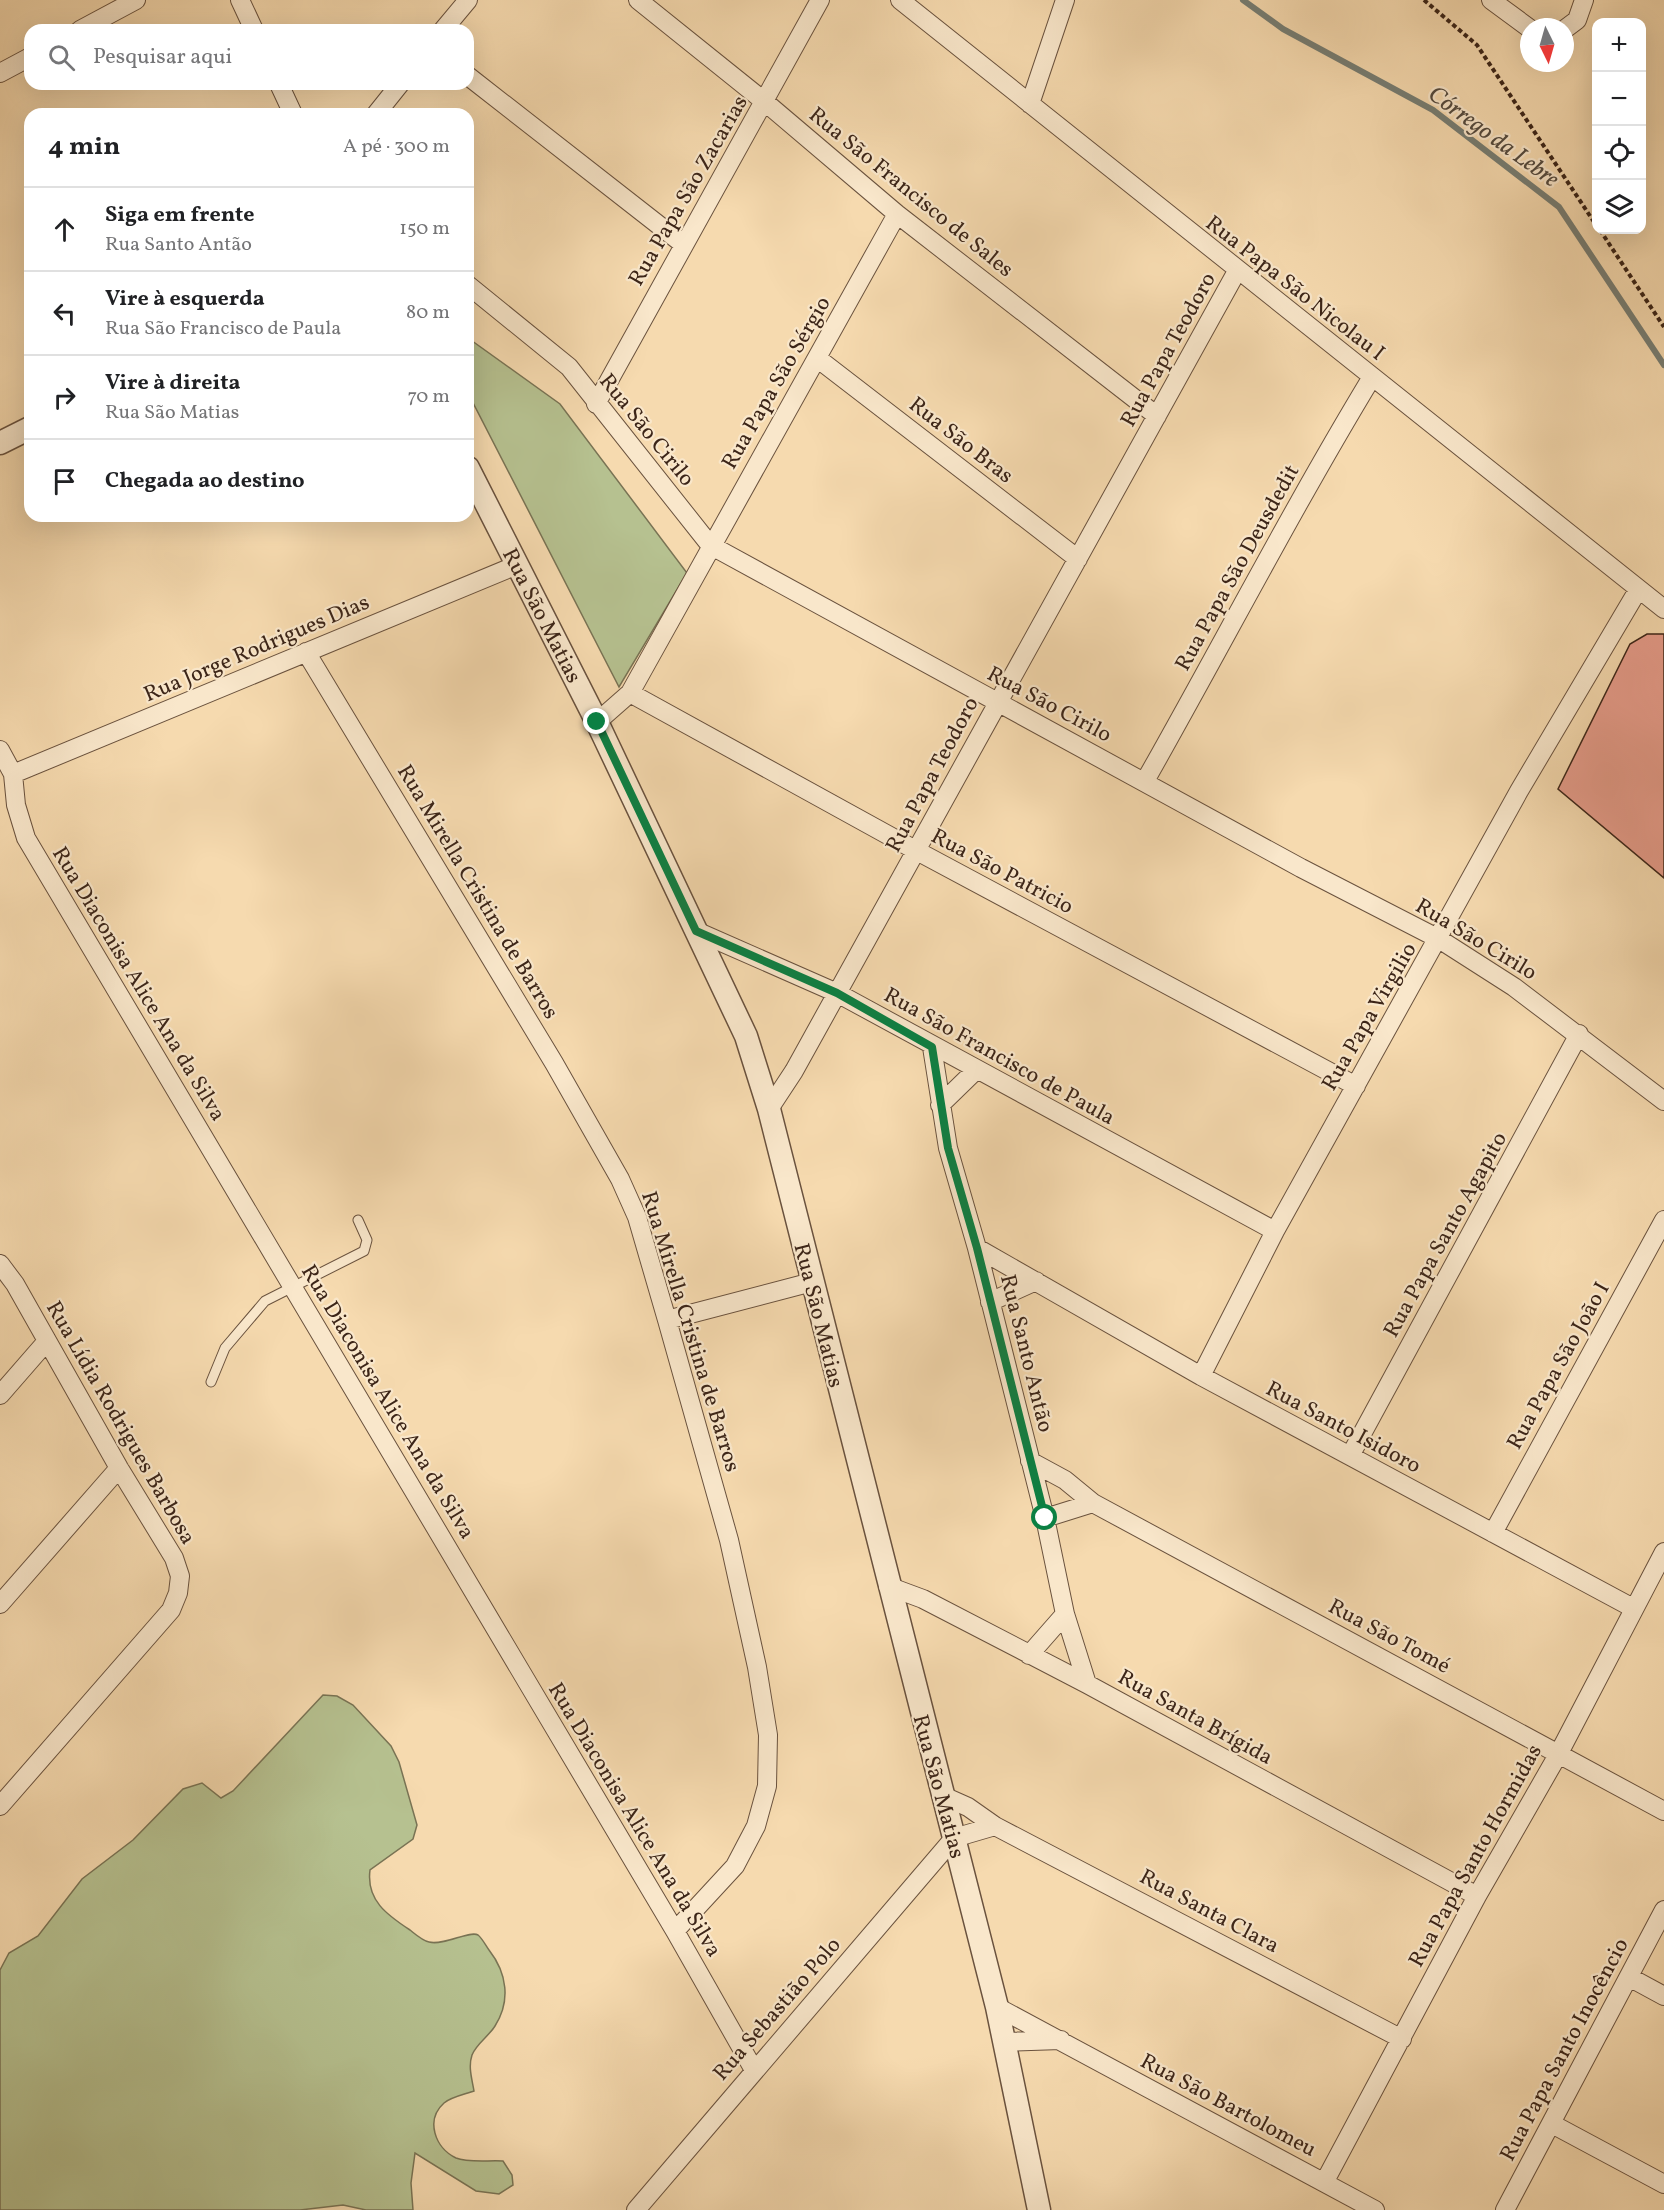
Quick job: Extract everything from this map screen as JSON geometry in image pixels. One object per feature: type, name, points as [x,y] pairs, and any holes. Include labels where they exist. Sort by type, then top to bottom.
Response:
[{"type":"street","points":[[91,24],[136,0]]},
{"type":"street","points":[[240,0],[251,24]]},
{"type":"street","points":[[448,24],[468,0]]},
{"type":"street","name":"Rua São Francisco de Sales","points":[[638,0],[765,102],[897,214],[1157,416]]},
{"type":"street","name":"Rua Papa São Zacarias","points":[[596,404],[820,0]]},
{"type":"street","name":"Rua Papa São Nicolau I","points":[[900,0],[1237,271],[1664,609]]},
{"type":"street","points":[[1030,104],[1065,0]]},
{"type":"street","points":[[1491,0],[1520,21]]},
{"type":"street","points":[[1574,18],[1584,0]]},
{"type":"street","points":[[0,73],[24,60]]},
{"type":"street","points":[[474,81],[683,244]]},
{"type":"street","points":[[282,90],[290,108]]},
{"type":"street","points":[[381,108],[395,90]]},
{"type":"street","name":"Rua Papa São Sérgio","points":[[597,722],[630,693],[710,545],[818,358],[897,214]]},
{"type":"street","name":"Rua Papa Teodoro","points":[[768,1109],[794,1071],[1237,271]]},
{"type":"street","name":"Rua São Cirilo","points":[[474,290],[569,367],[596,404],[710,545],[1300,868],[1439,939],[1514,987],[1579,1034],[1664,1101]]},
{"type":"street","name":"Rua São Bras","points":[[818,358],[1078,559]]},
{"type":"street","name":"Rua Papa São Deusdedit","points":[[1145,782],[1299,501],[1372,377]]},
{"type":"street","points":[[0,443],[24,431]]},
{"type":"street","name":"Rua São Matias","points":[[474,480],[597,722],[746,1036],[768,1109],[941,1795],[997,2007],[1040,2210]]},
{"type":"street","name":"Rua Jorge Rodrigues Dias","points":[[13,774],[517,565]]},
{"type":"street","name":"Rua Papa Virgilio","points":[[1201,1376],[1275,1231],[1439,939],[1519,791],[1638,590]]},
{"type":"street","name":"Rua Mirella Cristina de Barros","points":[[306,652],[549,1053],[620,1179],[637,1217],[667,1320],[729,1540],[757,1667],[768,1735],[767,1786],[756,1826],[735,1866],[675,1931]]},
{"type":"street","name":"Rua São Patricio","points":[[630,693],[917,851],[1356,1086]]},
{"type":"street","name":"Rua Diaconisa Alice Ana da Silva","points":[[0,750],[13,774],[15,805],[26,838],[675,1931],[754,2070]]},
{"type":"street","name":"Rua São Francisco de Paula","points":[[696,931],[837,993],[932,1047],[1275,1231]]},
{"type":"street","name":"Rua Papa Santo Agapito","points":[[1350,1456],[1579,1034]]},
{"type":"street","name":"Rua Santo Antão","points":[[932,1047],[948,1148],[977,1248],[1045,1518],[1065,1614],[1087,1684]]},
{"type":"street","points":[[940,1105],[976,1070]]},
{"type":"street","name":"Rua Papa São João I","points":[[1493,1533],[1664,1220]]},
{"type":"street","name":"Rua Santo Isidoro","points":[[977,1248],[1201,1376],[1633,1608]]},
{"type":"street","name":"Rua Lídia Rodrigues Barbosa","points":[[0,1264],[15,1284],[119,1468],[174,1558],[180,1576],[178,1593],[171,1610],[0,1806]]},
{"type":"street","points":[[990,1302],[1036,1281]]},
{"type":"street","points":[[667,1320],[812,1282]]},
{"type":"street","points":[[0,1395],[46,1341]]},
{"type":"street","name":"Rua São Tomé","points":[[1030,1461],[1065,1480],[1093,1503],[1664,1811]]},
{"type":"street","points":[[0,1604],[119,1468]]},
{"type":"street","points":[[1045,1518],[1093,1503]]},
{"type":"street","name":"Rua Papa Santo Hormidas","points":[[1325,2181],[1477,1896],[1559,1753],[1664,1552]]},
{"type":"street","name":"Rua Santa Brígida","points":[[888,1586],[923,1599],[1087,1684],[1477,1896]]},
{"type":"street","points":[[1029,1655],[1065,1614]]},
{"type":"street","name":"Rua Santa Clara","points":[[941,1795],[968,1808],[995,1826],[1402,2039]]},
{"type":"street","points":[[954,1838],[995,1826]]},
{"type":"street","name":"Rua Sebastião Polo","points":[[636,2210],[954,1838]]},
{"type":"street","name":"Rua Papa Santo Inocêncio","points":[[1504,2210],[1552,2124],[1664,1910]]},
{"type":"street","points":[[1629,1977],[1664,1996]]},
{"type":"street","name":"Rua São Bartolomeu","points":[[997,2007],[1061,2040],[1161,2097],[1325,2181],[1375,2210]]},
{"type":"street","points":[[1004,2042],[1061,2040]]},
{"type":"street","points":[[1552,2124],[1664,2184]]},
{"type":"lane","points":[[211,1382],[225,1348],[265,1301],[364,1251],[367,1240],[358,1220]]},
{"type":"path","points":[[1424,0],[1477,45],[1592,219]]},
{"type":"path","points":[[1603,234],[1664,327]]},
{"type":"green space","points":[[474,342],[560,404],[687,573],[619,687],[474,405]]},
{"type":"green space","points":[[323,1695],[337,1696],[353,1705],[391,1746],[399,1762],[417,1825],[413,1839],[370,1870],[371,1890],[380,1906],[393,1919],[427,1941],[435,1943],[478,1935],[500,1968],[505,1987],[503,2007],[495,2026],[476,2047],[472,2055],[470,2068],[474,2091],[454,2097],[444,2103],[438,2110],[434,2125],[438,2141],[449,2153],[456,2158],[467,2160],[503,2161],[512,2175],[513,2185],[499,2194],[476,2191],[415,2153],[411,2183],[413,2210],[366,2210],[343,2205],[300,2210],[0,2210],[0,1970],[9,1953],[38,1936],[82,1879],[133,1840],[183,1789],[202,1783],[221,1798],[233,1791]]},
{"type":"building","points":[[1647,634],[1664,634],[1664,878],[1558,789],[1630,644]]},
{"type":"waterway","name":"Córrego da Lebre","points":[[1243,0],[1283,29],[1433,110],[1559,207],[1664,365]]},
{"type":"route","points":[[597,722],[696,931],[837,993],[932,1047],[948,1148],[977,1248],[1045,1518]]}]
